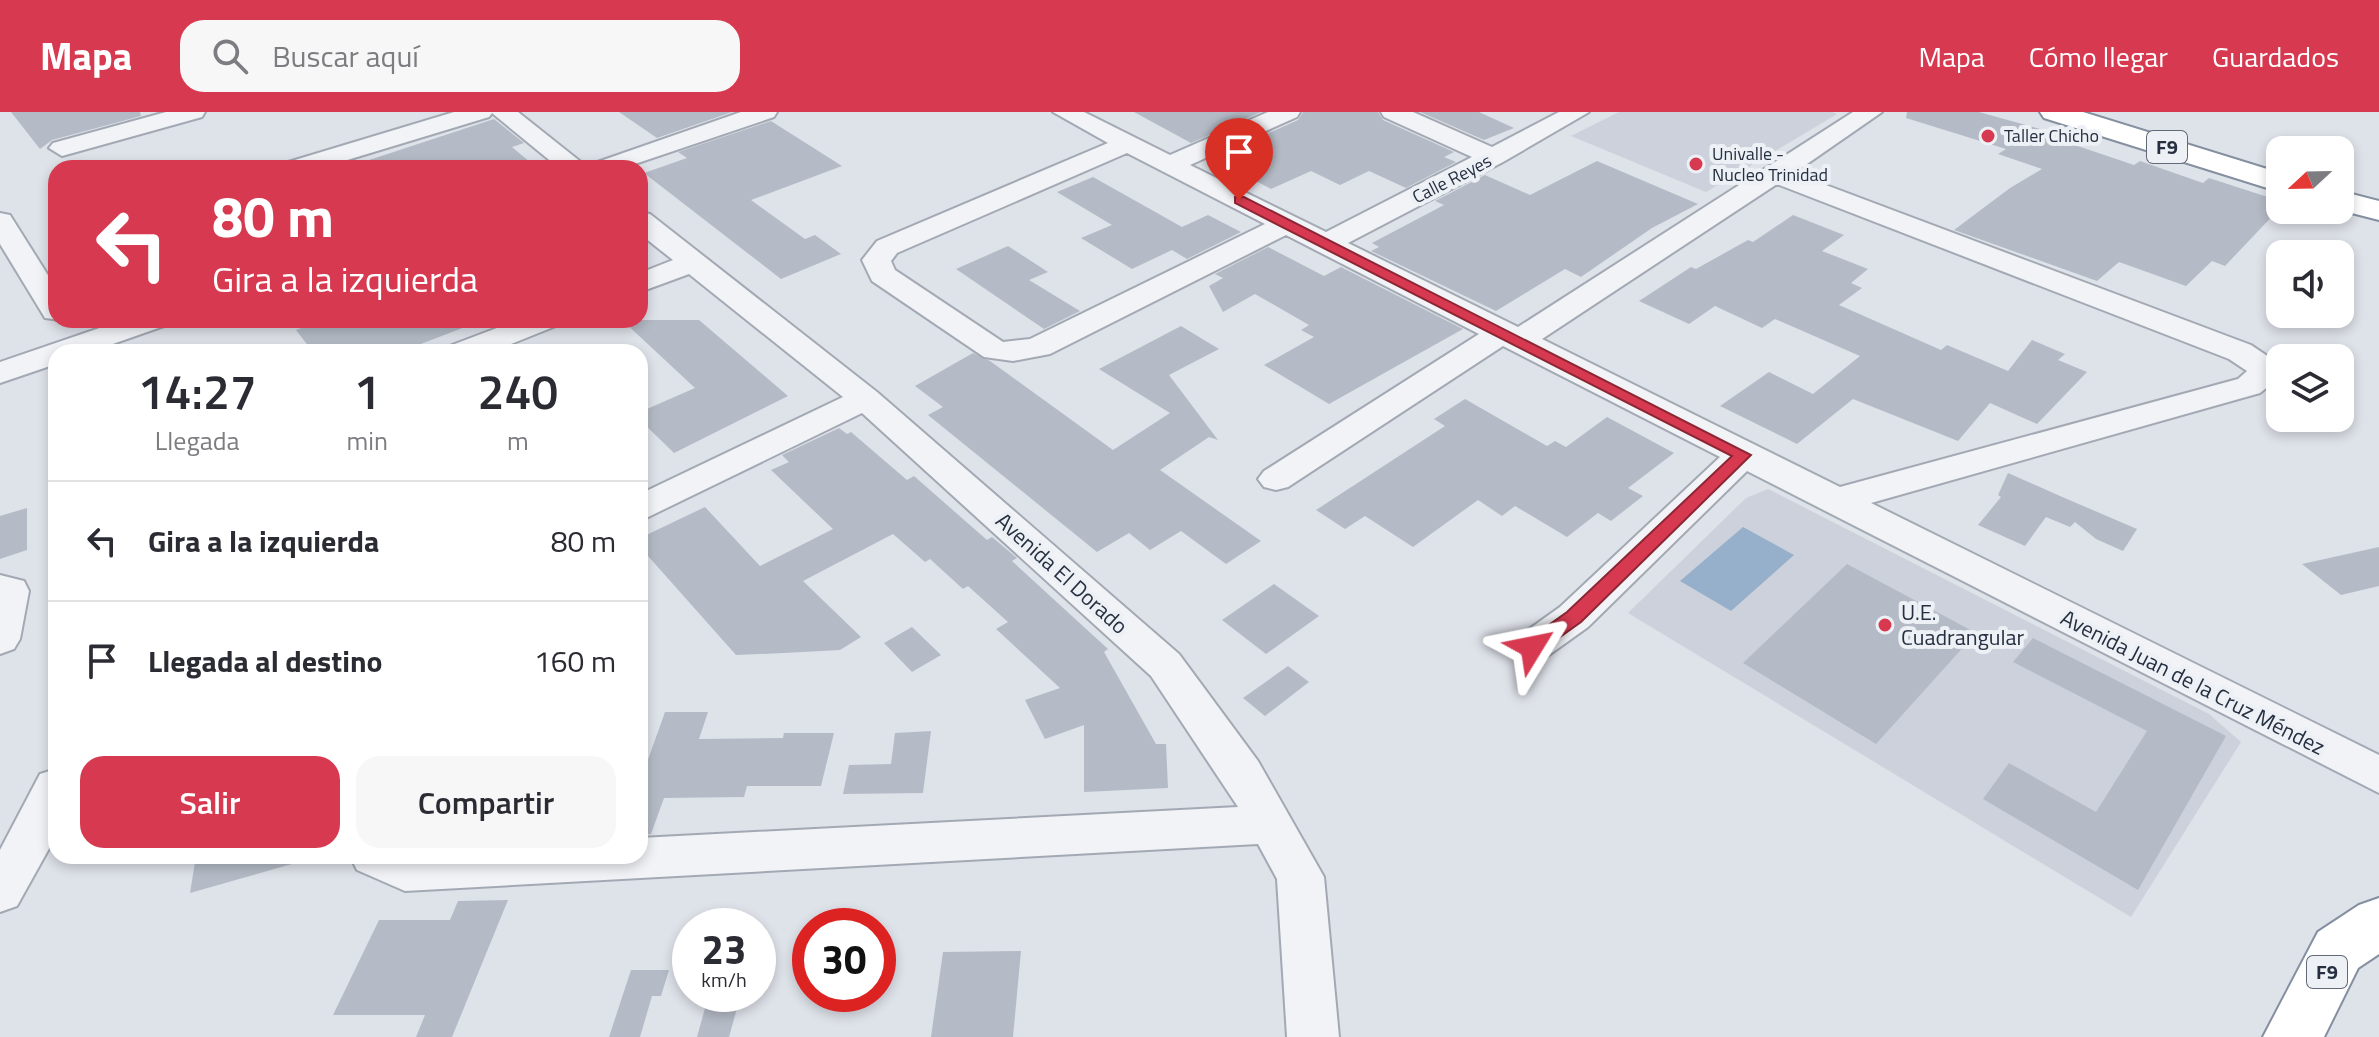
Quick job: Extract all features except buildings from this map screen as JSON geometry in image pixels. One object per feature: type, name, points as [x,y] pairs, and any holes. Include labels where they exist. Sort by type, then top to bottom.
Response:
[{"type":"highway","name":"F9","points":[[2054,112],[2266,179]]},
{"type":"highway","name":"F9","points":[[2109,112],[2266,159]]},
{"type":"highway","points":[[2354,184],[2379,191]]},
{"type":"highway","points":[[2354,204],[2379,211]]},
{"type":"highway","name":"F9","points":[[2293,1037],[2338,950],[2379,923]]},
{"type":"street","points":[[62,148],[193,112]]},
{"type":"street","points":[[321,160],[480,112]]},
{"type":"street","points":[[503,112],[565,160]]},
{"type":"street","points":[[622,160],[765,112]]},
{"type":"street","name":"Avenida Juan de la Cruz Méndez","points":[[1065,112],[2379,775]]},
{"type":"street","points":[[1169,165],[1288,112]]},
{"type":"street","points":[[1393,112],[1494,157]]},
{"type":"street","name":"Calle Reyes","points":[[1325,244],[1577,112]]},
{"type":"street","points":[[1276,479],[1777,175],[1870,112]]},
{"type":"street","points":[[1128,144],[887,247],[876,260],[882,275],[995,350],[1013,352],[1039,347],[1286,224]]},
{"type":"street","points":[[1777,175],[2240,352],[2268,371],[2249,386],[1834,501]]},
{"type":"street","points":[[0,221],[48,299]]},
{"type":"street","name":"Avenida El Dorado","points":[[648,226],[865,399],[1165,665],[1242,773],[1300,877],[1313,1037]]},
{"type":"street","points":[[648,280],[693,262]]},
{"type":"street","points":[[70,344],[125,328]]},
{"type":"street","points":[[484,344],[524,328]]},
{"type":"street","points":[[0,373],[48,353]]},
{"type":"street","points":[[648,505],[865,399]]},
{"type":"street","points":[[1532,647],[1574,617],[1743,455]]},
{"type":"street","points":[[0,589],[10,591],[0,639]]},
{"type":"street","points":[[0,891],[15,846],[48,799]]},
{"type":"street","points":[[648,858],[1270,824]]},
{"type":"street","points":[[390,864],[405,871],[534,864]]},
{"type":"shaded area","name":"Univalle - Nucleo Trinidad","points":[[1619,112],[1837,114],[1706,192],[1571,136]]},
{"type":"shaded area","points":[[1768,489],[2209,714],[2241,742],[2131,917],[1628,613],[1746,498]]},
{"type":"water","points":[[1743,527],[1794,555],[1731,611],[1680,581]]},
{"type":"place","name":"Taller Chicho","points":[[1988,136]]},
{"type":"place","name":"Univalle - Nucleo Trinidad","points":[[1696,164]]},
{"type":"place","name":"U.E. Cuadrangular","points":[[1885,625]]},
{"type":"route","points":[[1239,200],[1743,455],[1574,617],[1532,647]]}]
